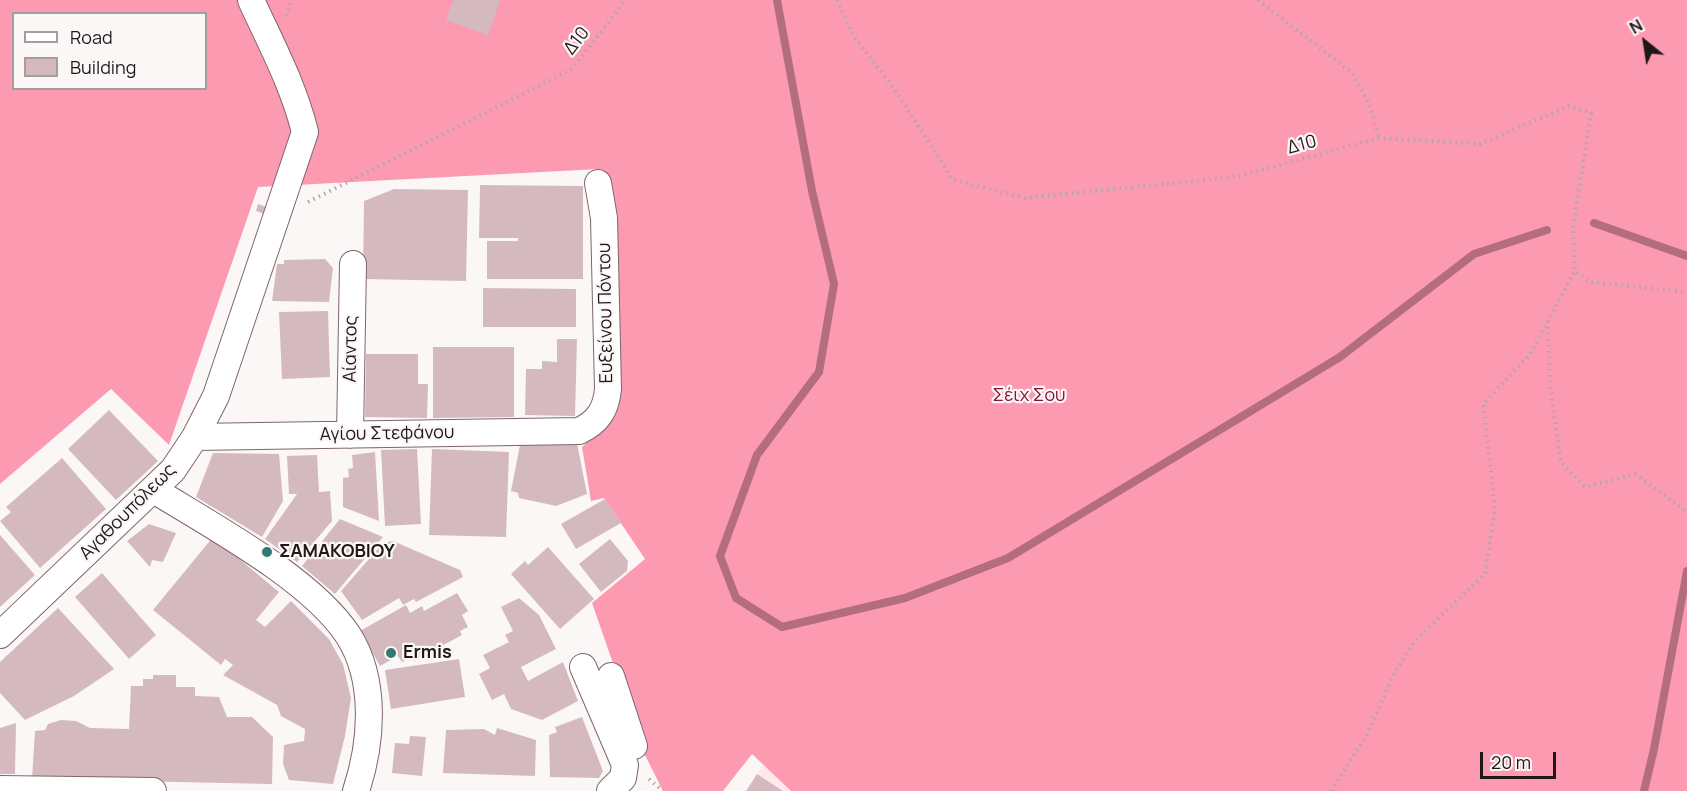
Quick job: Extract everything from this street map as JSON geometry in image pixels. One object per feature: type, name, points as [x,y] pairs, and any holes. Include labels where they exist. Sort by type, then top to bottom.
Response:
[{"type":"street","name":"Αγαθουπόλεως","points":[[0,635],[154,490],[183,457],[219,389],[305,132],[284,66],[251,0]]},
{"type":"street","name":"Ευξείνου Πόντου","points":[[579,431],[599,418],[608,389],[604,218],[598,183]]},
{"type":"street","name":"Αίαντος","points":[[351,435],[352,264]]},
{"type":"street","name":"Αγίου Στεφάνου","points":[[195,437],[579,431]]},
{"type":"street","points":[[154,490],[236,540],[293,582],[329,612],[349,636],[363,669],[368,714],[366,751],[356,791]]},
{"type":"street","points":[[583,667],[625,765]]},
{"type":"street","points":[[610,676],[635,748],[625,765],[623,778],[610,791]]},
{"type":"street","points":[[0,789],[153,791]]},
{"type":"path","name":"Δ10","points":[[274,225],[572,69],[626,0]]},
{"type":"path","name":"Δ10","points":[[837,0],[853,35],[895,90],[953,180],[1025,198],[1223,178],[1379,138],[1480,144],[1569,106],[1591,113],[1573,226],[1575,271]]},
{"type":"path","points":[[1258,0],[1352,73],[1370,105],[1379,138]]},
{"type":"path","points":[[1330,791],[1366,736],[1395,672],[1415,641],[1485,574],[1495,508],[1483,404],[1530,354],[1575,271],[1589,282],[1687,292]]},
{"type":"path","points":[[1548,319],[1550,387],[1561,462],[1586,487],[1635,474],[1687,512]]},
{"type":"shaded area","points":[[763,765],[791,791],[746,791]]},
{"type":"green space","name":"Σέιχ Σου","points":[[0,0],[1687,0],[1687,791],[791,791],[752,754],[723,791],[663,791],[645,755],[592,603],[645,559],[604,498],[591,501],[582,447],[615,416],[618,216],[599,169],[258,187],[169,445],[111,389],[0,484]]},
{"type":"building","points":[[453,0],[500,0],[488,35],[446,20]]},
{"type":"building","points":[[480,185],[583,186],[583,279],[487,279],[487,241],[518,241],[518,238],[479,238]]},
{"type":"building","points":[[394,189],[468,190],[466,281],[363,279],[364,201]]},
{"type":"building","points":[[258,204],[267,207],[265,214],[256,211]]},
{"type":"building","points":[[325,259],[333,268],[329,302],[272,301],[277,264],[284,264],[284,260]]},
{"type":"building","points":[[483,288],[576,289],[576,327],[483,327]]},
{"type":"building","points":[[328,311],[330,377],[282,379],[279,312]]},
{"type":"building","points":[[557,339],[577,339],[575,416],[525,415],[526,369],[542,369],[542,361],[557,362]]},
{"type":"building","points":[[433,347],[514,347],[514,417],[433,418]]},
{"type":"building","points":[[366,354],[418,354],[418,384],[428,384],[427,418],[365,417]]},
{"type":"building","points":[[109,410],[158,461],[116,500],[68,449]]},
{"type":"building","points":[[577,443],[587,494],[556,506],[519,498],[518,493],[511,491],[520,445]]},
{"type":"building","points":[[417,449],[421,524],[385,526],[381,450]]},
{"type":"building","points":[[432,449],[509,452],[506,537],[429,535]]},
{"type":"building","points":[[375,452],[379,521],[343,507],[343,478],[349,477],[348,469],[353,468],[352,455]]},
{"type":"building","points":[[213,453],[279,454],[283,501],[262,537],[196,497]]},
{"type":"building","points":[[317,455],[319,492],[330,491],[332,521],[297,562],[265,539],[297,494],[289,494],[287,456]]},
{"type":"building","points":[[62,458],[106,509],[40,568],[0,521],[11,512],[6,507]]},
{"type":"building","points":[[605,499],[621,523],[576,549],[561,524]]},
{"type":"building","points":[[340,519],[383,537],[335,594],[302,566]]},
{"type":"building","points":[[149,524],[176,533],[163,562],[152,560],[150,567],[127,541]]},
{"type":"building","points":[[0,535],[35,575],[0,607]]},
{"type":"building","points":[[213,537],[279,592],[256,620],[265,627],[291,601],[329,639],[343,664],[351,698],[345,736],[333,784],[289,780],[283,764],[284,745],[304,741],[305,729],[281,716],[277,705],[223,675],[233,665],[225,659],[221,665],[153,610]]},
{"type":"building","points":[[610,539],[628,561],[627,571],[601,592],[579,564]]},
{"type":"building","points":[[393,541],[460,570],[463,577],[416,602],[414,599],[403,605],[399,598],[362,620],[341,591],[383,543]]},
{"type":"building","points":[[548,547],[594,599],[560,629],[511,574],[525,561],[528,565]]},
{"type":"building","points":[[102,573],[156,635],[129,659],[75,597]]},
{"type":"building","points":[[457,593],[468,611],[462,615],[468,627],[460,631],[462,635],[414,661],[412,657],[402,662],[398,656],[380,666],[360,631],[406,605],[410,613],[422,606],[424,611]]},
{"type":"building","points":[[519,598],[539,615],[556,649],[521,667],[528,681],[563,662],[578,701],[542,720],[511,709],[504,694],[492,700],[479,674],[490,668],[483,655],[509,642],[505,635],[513,631],[501,607]]},
{"type":"building","points":[[58,608],[114,669],[74,696],[25,720],[0,693],[0,662]]},
{"type":"building","points":[[459,659],[465,697],[391,709],[385,670]]},
{"type":"building","points":[[153,675],[176,675],[176,687],[195,687],[195,696],[219,697],[227,717],[252,717],[273,737],[272,784],[32,779],[35,731],[45,730],[48,724],[61,720],[76,721],[90,728],[129,729],[131,686],[143,686],[143,679],[153,679]]},
{"type":"building","points":[[582,717],[603,771],[599,778],[550,777],[549,735],[557,732],[555,727]]},
{"type":"building","points":[[16,723],[15,774],[0,774],[0,728]]},
{"type":"building","points":[[497,728],[536,740],[535,776],[443,773],[446,730],[484,729],[495,735]]},
{"type":"building","points":[[410,736],[426,737],[422,776],[392,773],[395,743],[409,744]]},
{"type":"building","points":[[757,774],[783,791],[746,791]]},
{"type":"waterway","points":[[777,0],[812,191],[834,284],[819,372],[757,455],[720,556],[736,598],[782,627],[905,598],[1008,558],[1340,357],[1474,254],[1547,230]]},
{"type":"waterway","points":[[1594,223],[1687,256]]},
{"type":"waterway","points":[[1644,791],[1687,571]]},
{"type":"place","name":"ΣΑΜΑΚΟΒΙΟΥ","points":[[267,552]]},
{"type":"place","name":"Ermis","points":[[391,653]]}]
